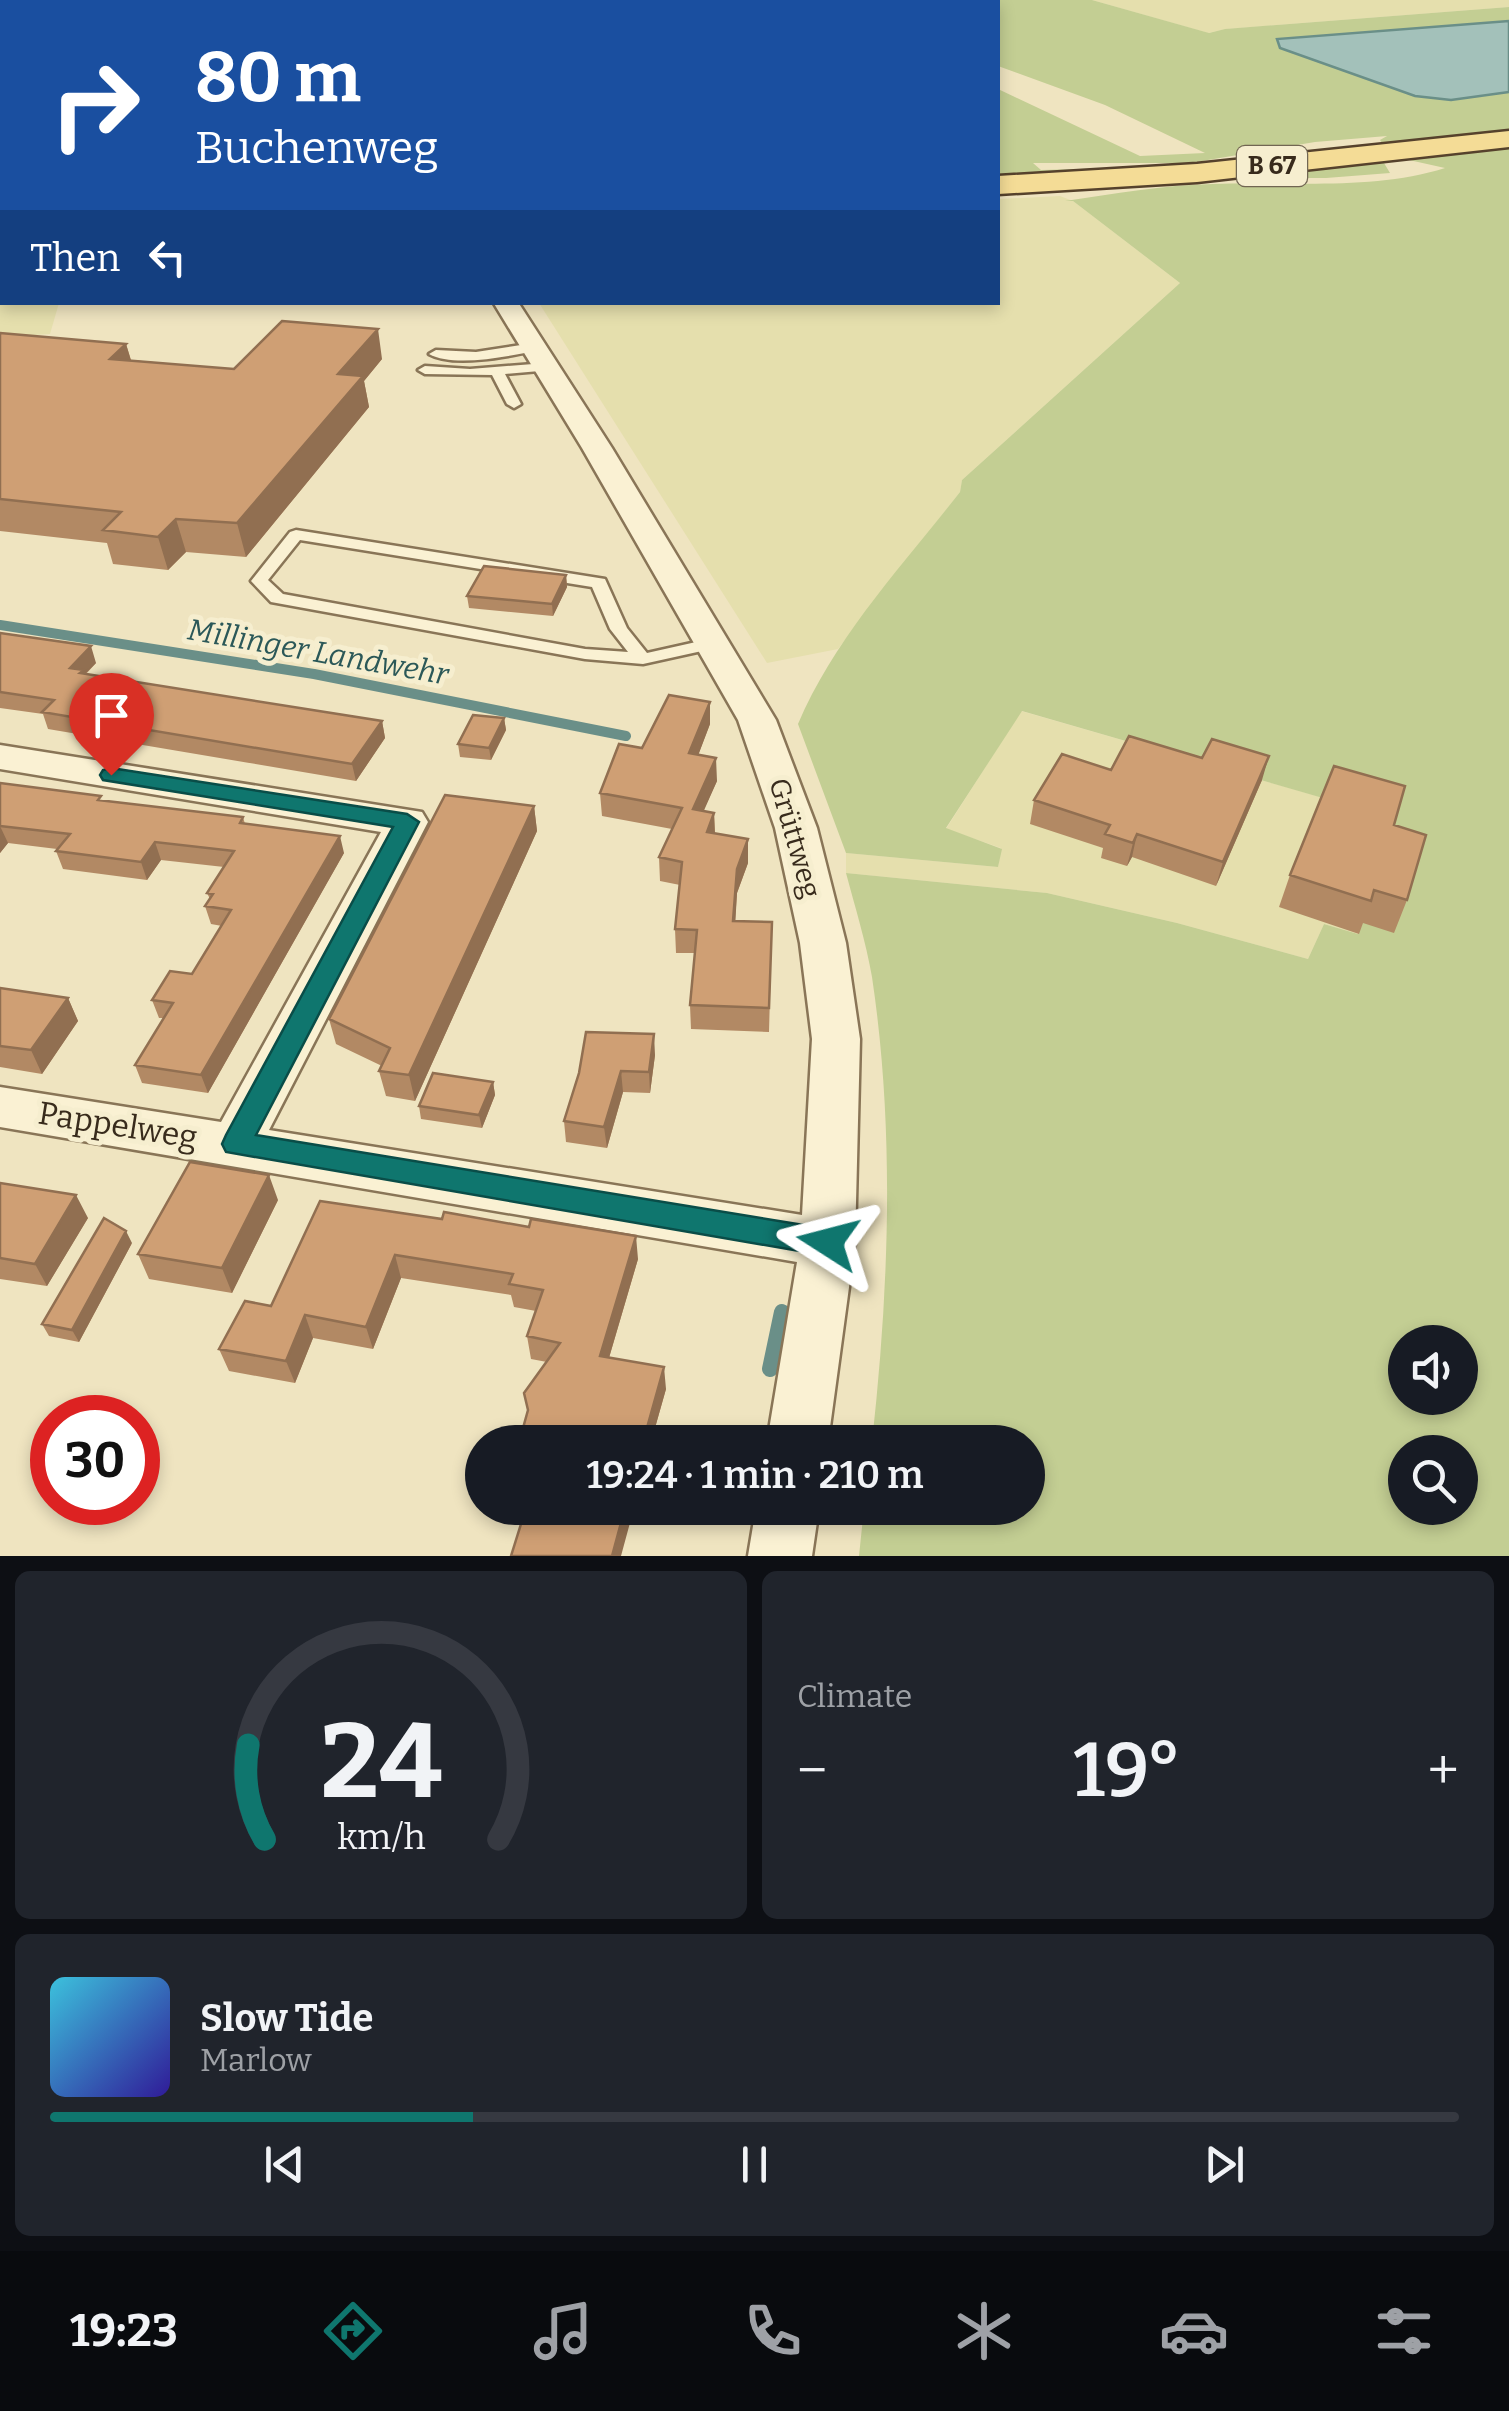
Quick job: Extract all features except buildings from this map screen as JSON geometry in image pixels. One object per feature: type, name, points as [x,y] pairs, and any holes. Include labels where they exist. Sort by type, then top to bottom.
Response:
[{"type":"main road","name":"B 67","points":[[1000,185],[1385,156],[1509,139]]},
{"type":"street","name":"Grüttweg","points":[[508,305],[757,720],[796,828],[823,943],[836,1040],[828,1242],[801,1425]]},
{"type":"street","points":[[0,758],[407,822],[236,1144]]},
{"type":"street","name":"Pappelweg","points":[[0,1107],[828,1242]]},
{"type":"street","points":[[780,1556],[785,1525]]},
{"type":"lane","points":[[436,354],[540,357]]},
{"type":"lane","points":[[425,370],[497,372],[540,357]]},
{"type":"lane","points":[[497,372],[514,404]]},
{"type":"lane","points":[[643,658],[620,628],[599,583],[296,535],[259,581],[277,598],[585,654],[643,658],[714,644]]},
{"type":"shaded area","points":[[1092,0],[1509,0],[1509,7],[1208,33]]},
{"type":"shaded area","points":[[1060,196],[1073,201],[1180,283],[962,480],[960,492],[838,649],[767,663],[540,305],[1000,305],[1000,199]]},
{"type":"shaded area","points":[[0,305],[58,305],[50,334],[0,337]]},
{"type":"shaded area","points":[[1021,711],[1393,818],[1394,933],[1358,934],[1324,924],[1308,959],[1047,893],[846,873],[846,853],[998,867],[1001,848],[946,829]]},
{"type":"green space","points":[[1000,0],[1092,0],[1209,33],[1509,7],[1509,21],[1278,39],[1415,96],[1451,100],[1509,92],[1509,130],[1385,148],[1380,140],[1387,136],[1315,142],[1190,163],[1033,163],[1041,170],[1158,167],[1000,178],[1000,90],[1140,156],[1205,153],[1105,105],[1000,67]]},
{"type":"green space","points":[[1509,146],[1509,1556],[859,1556],[862,1525],[1045,1525],[1045,1425],[873,1425],[886,1268],[887,1151],[872,977],[846,873],[1047,893],[1308,959],[1324,924],[1358,934],[1392,818],[1022,711],[946,828],[1002,849],[998,867],[846,853],[798,724],[850,632],[960,492],[962,480],[1180,283],[1073,201],[1065,201],[1194,185],[1389,180],[1445,168],[1409,160]]},
{"type":"green space","points":[[1384,163],[1390,173],[1326,178],[1209,178]]},
{"type":"water","points":[[1509,21],[1509,92],[1451,100],[1415,96],[1280,48],[1277,39]]},
{"type":"waterway","name":"Millinger Landwehr","points":[[0,625],[314,674],[626,736]]},
{"type":"waterway","points":[[770,1369],[782,1312]]},
{"type":"route","points":[[111,775],[407,822],[236,1144],[828,1242]]}]
